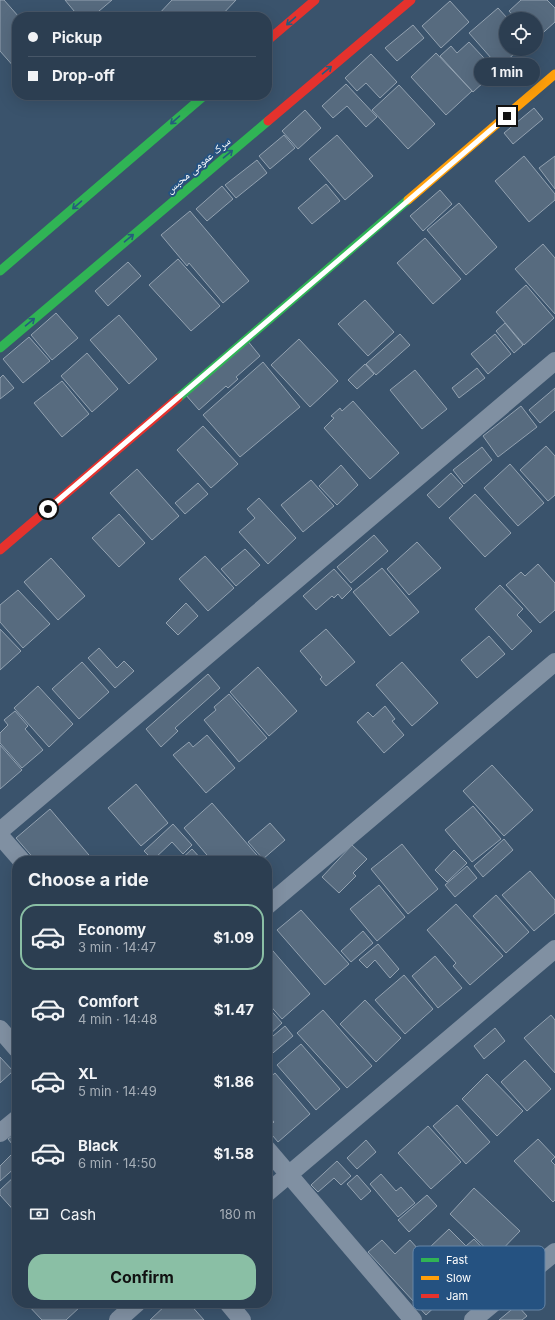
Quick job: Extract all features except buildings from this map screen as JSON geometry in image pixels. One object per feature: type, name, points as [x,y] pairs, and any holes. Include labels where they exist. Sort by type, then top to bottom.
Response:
[{"type":"street","points":[[272,38],[315,0]]},
{"type":"street","name":"سرک عمومی محبس","points":[[0,348],[411,0]]},
{"type":"street","points":[[0,550],[555,74]]},
{"type":"street","points":[[0,271],[199,100]]},
{"type":"street","points":[[0,831],[555,361]]},
{"type":"street","points":[[272,902],[555,662]]},
{"type":"street","points":[[0,836],[18,856]]},
{"type":"street","points":[[272,1189],[555,949]]},
{"type":"street","points":[[0,1029],[12,1043]]},
{"type":"street","points":[[0,1134],[12,1123]]},
{"type":"street","points":[[272,1155],[413,1320]]},
{"type":"street","points":[[545,1260],[555,1252]]},
{"type":"street","points":[[118,1320],[131,1308]]},
{"type":"street","points":[[232,1308],[242,1320]]},
{"type":"street","points":[[473,1320],[485,1310]]},
{"type":"traffic: fast","points":[[0,271],[199,100]]},
{"type":"traffic: fast","points":[[0,348],[268,121]]},
{"type":"traffic: fast","points":[[178,398],[408,200]]},
{"type":"traffic: slow","points":[[408,200],[555,74]]},
{"type":"traffic: jam","points":[[272,37],[315,0]]},
{"type":"traffic: jam","points":[[268,121],[411,0]]},
{"type":"traffic: jam","points":[[0,550],[178,398]]},
{"type":"route","points":[[48,509],[507,116]]}]
